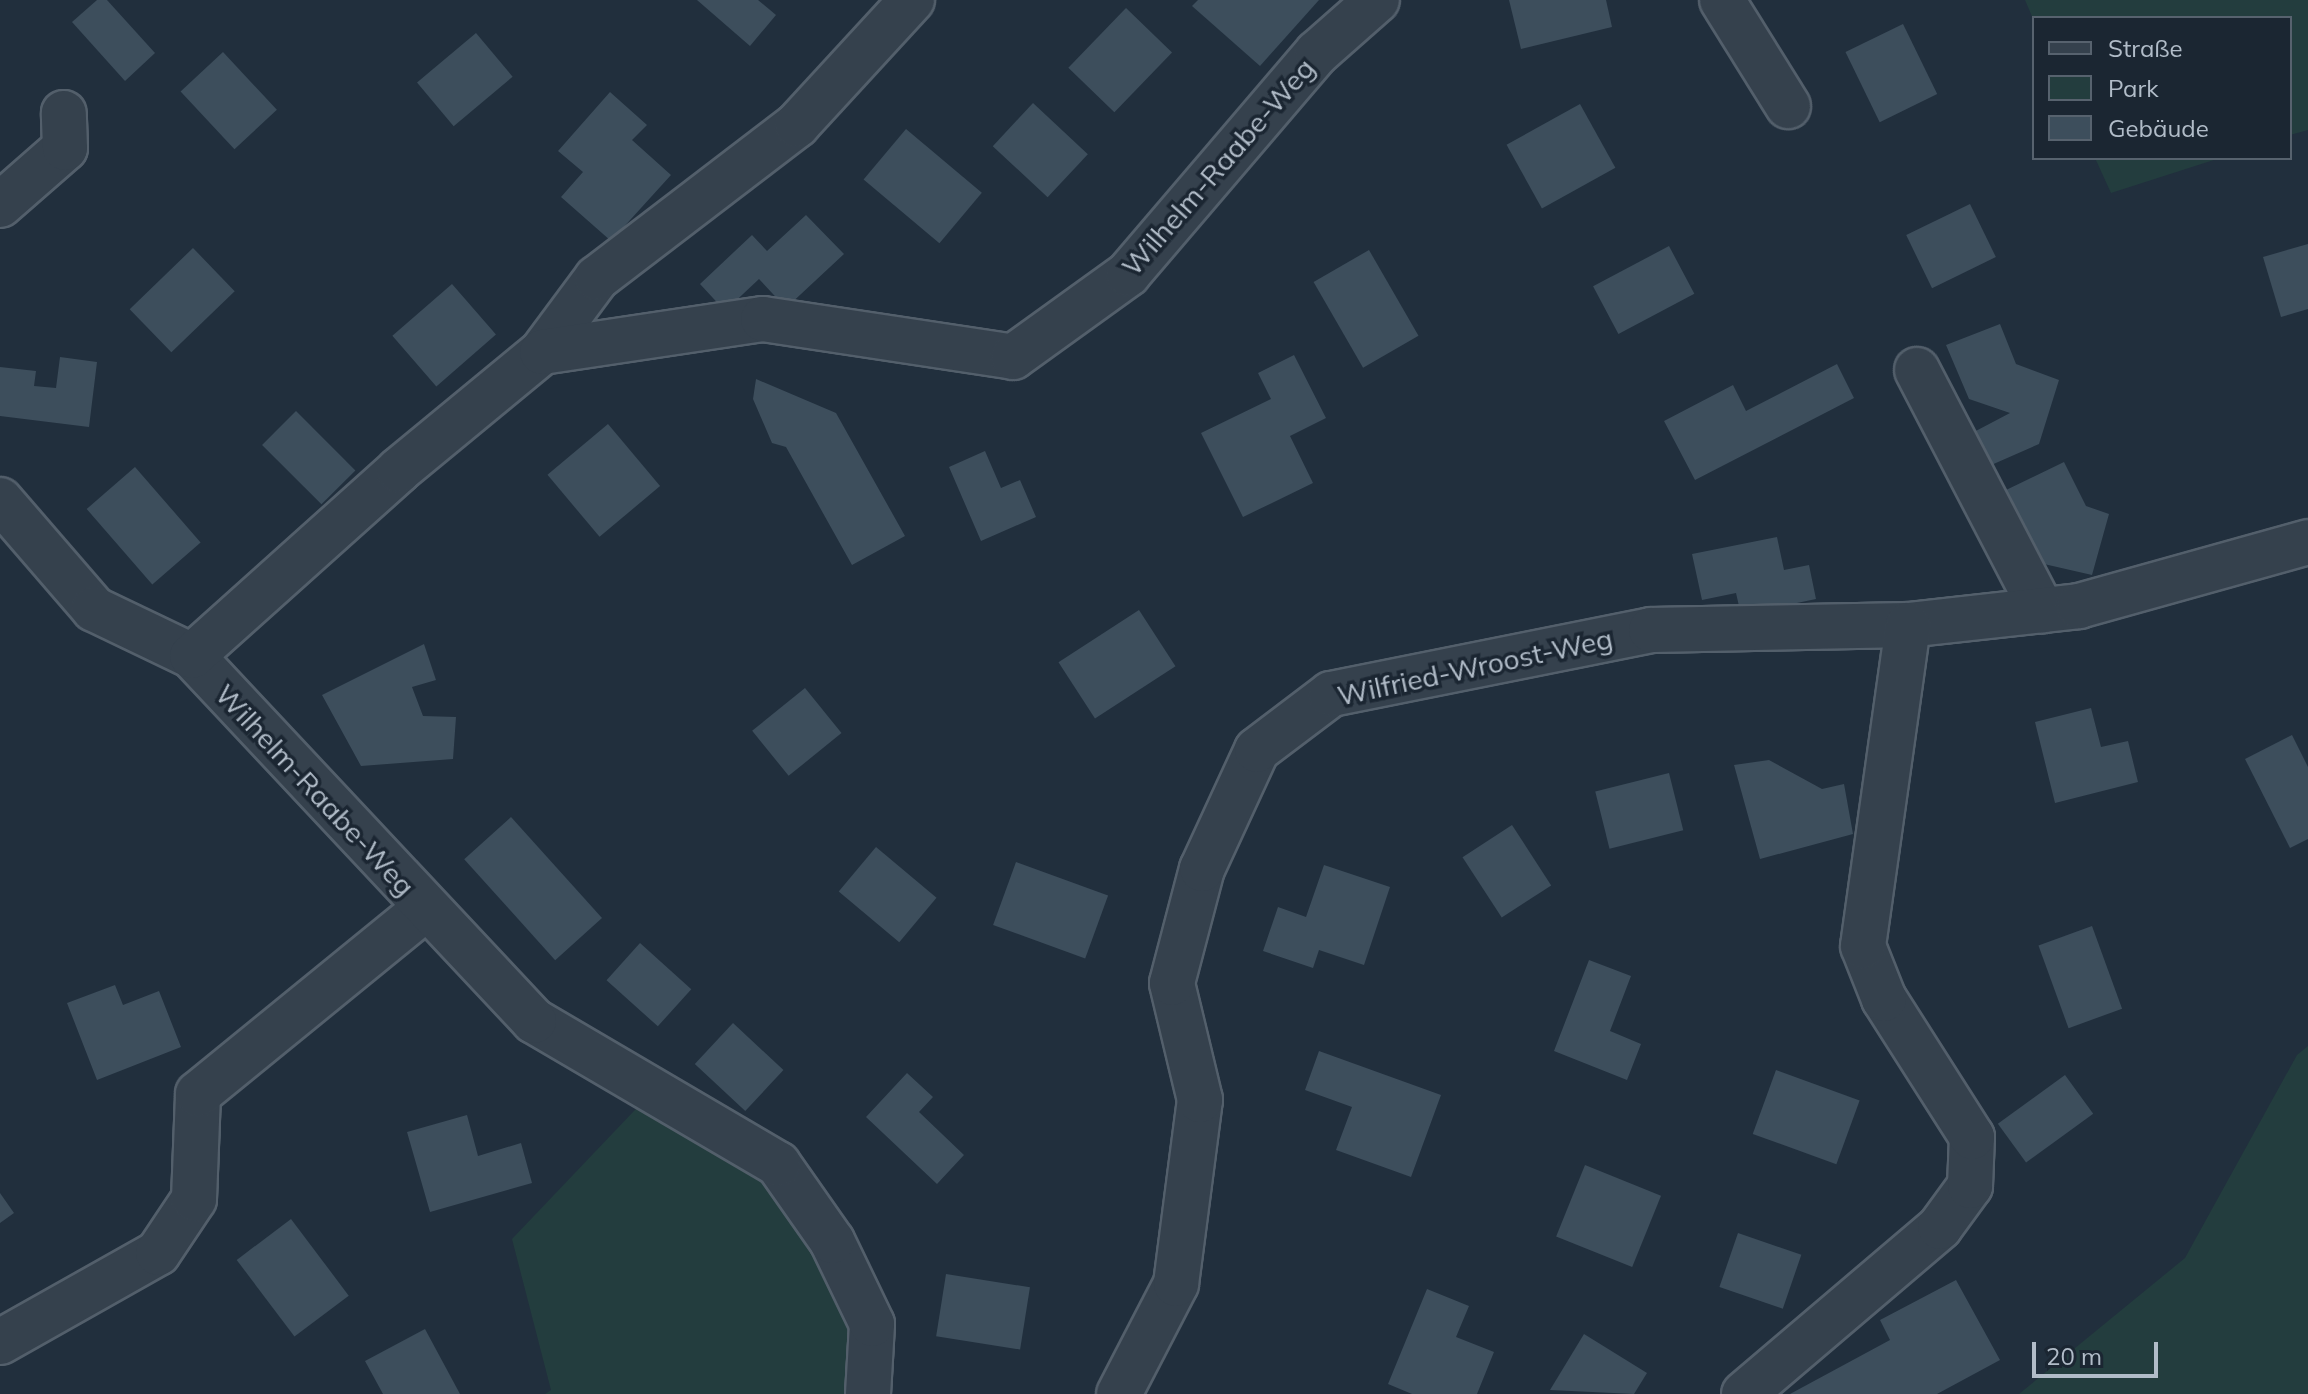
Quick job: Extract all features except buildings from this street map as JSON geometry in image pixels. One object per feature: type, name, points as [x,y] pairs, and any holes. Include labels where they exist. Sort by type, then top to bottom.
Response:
[{"type":"street","points":[[192,656],[399,470],[542,352],[597,278],[797,125],[912,0]]},
{"type":"street","name":"Wilhelm-Raabe-Weg","points":[[542,352],[763,319],[1013,357],[1128,274],[1317,53],[1377,0]]},
{"type":"street","points":[[1722,0],[1788,106]]},
{"type":"street","points":[[0,205],[65,148],[64,113]]},
{"type":"street","points":[[1917,370],[2042,610]]},
{"type":"street","name":"Wilhelm-Raabe-Weg","points":[[0,500],[94,609],[192,656],[425,909],[198,1094],[194,1199],[158,1253],[0,1342]]},
{"type":"street","name":"Wilfried-Wroost-Weg","points":[[1119,1394],[1176,1284],[1200,1100],[1172,983],[1202,869],[1257,750],[1331,694],[1423,672],[1651,630],[1908,625],[2079,606],[2308,542]]},
{"type":"street","points":[[1744,1394],[1940,1227],[1970,1186],[1972,1137],[1884,999],[1863,946],[1908,625]]},
{"type":"street","points":[[425,909],[534,1021],[778,1164],[832,1241],[872,1324],[868,1394]]},
{"type":"green space","points":[[2025,0],[2308,0],[2308,130],[2292,134],[2292,16],[2032,16]]},
{"type":"green space","points":[[2096,160],[2214,160],[2111,193]]},
{"type":"green space","points":[[2308,1046],[2308,1394],[2019,1394],[2185,1258],[2297,1055]]},
{"type":"green space","points":[[653,1091],[778,1164],[832,1241],[868,1394],[545,1394],[551,1390],[512,1239]]}]
